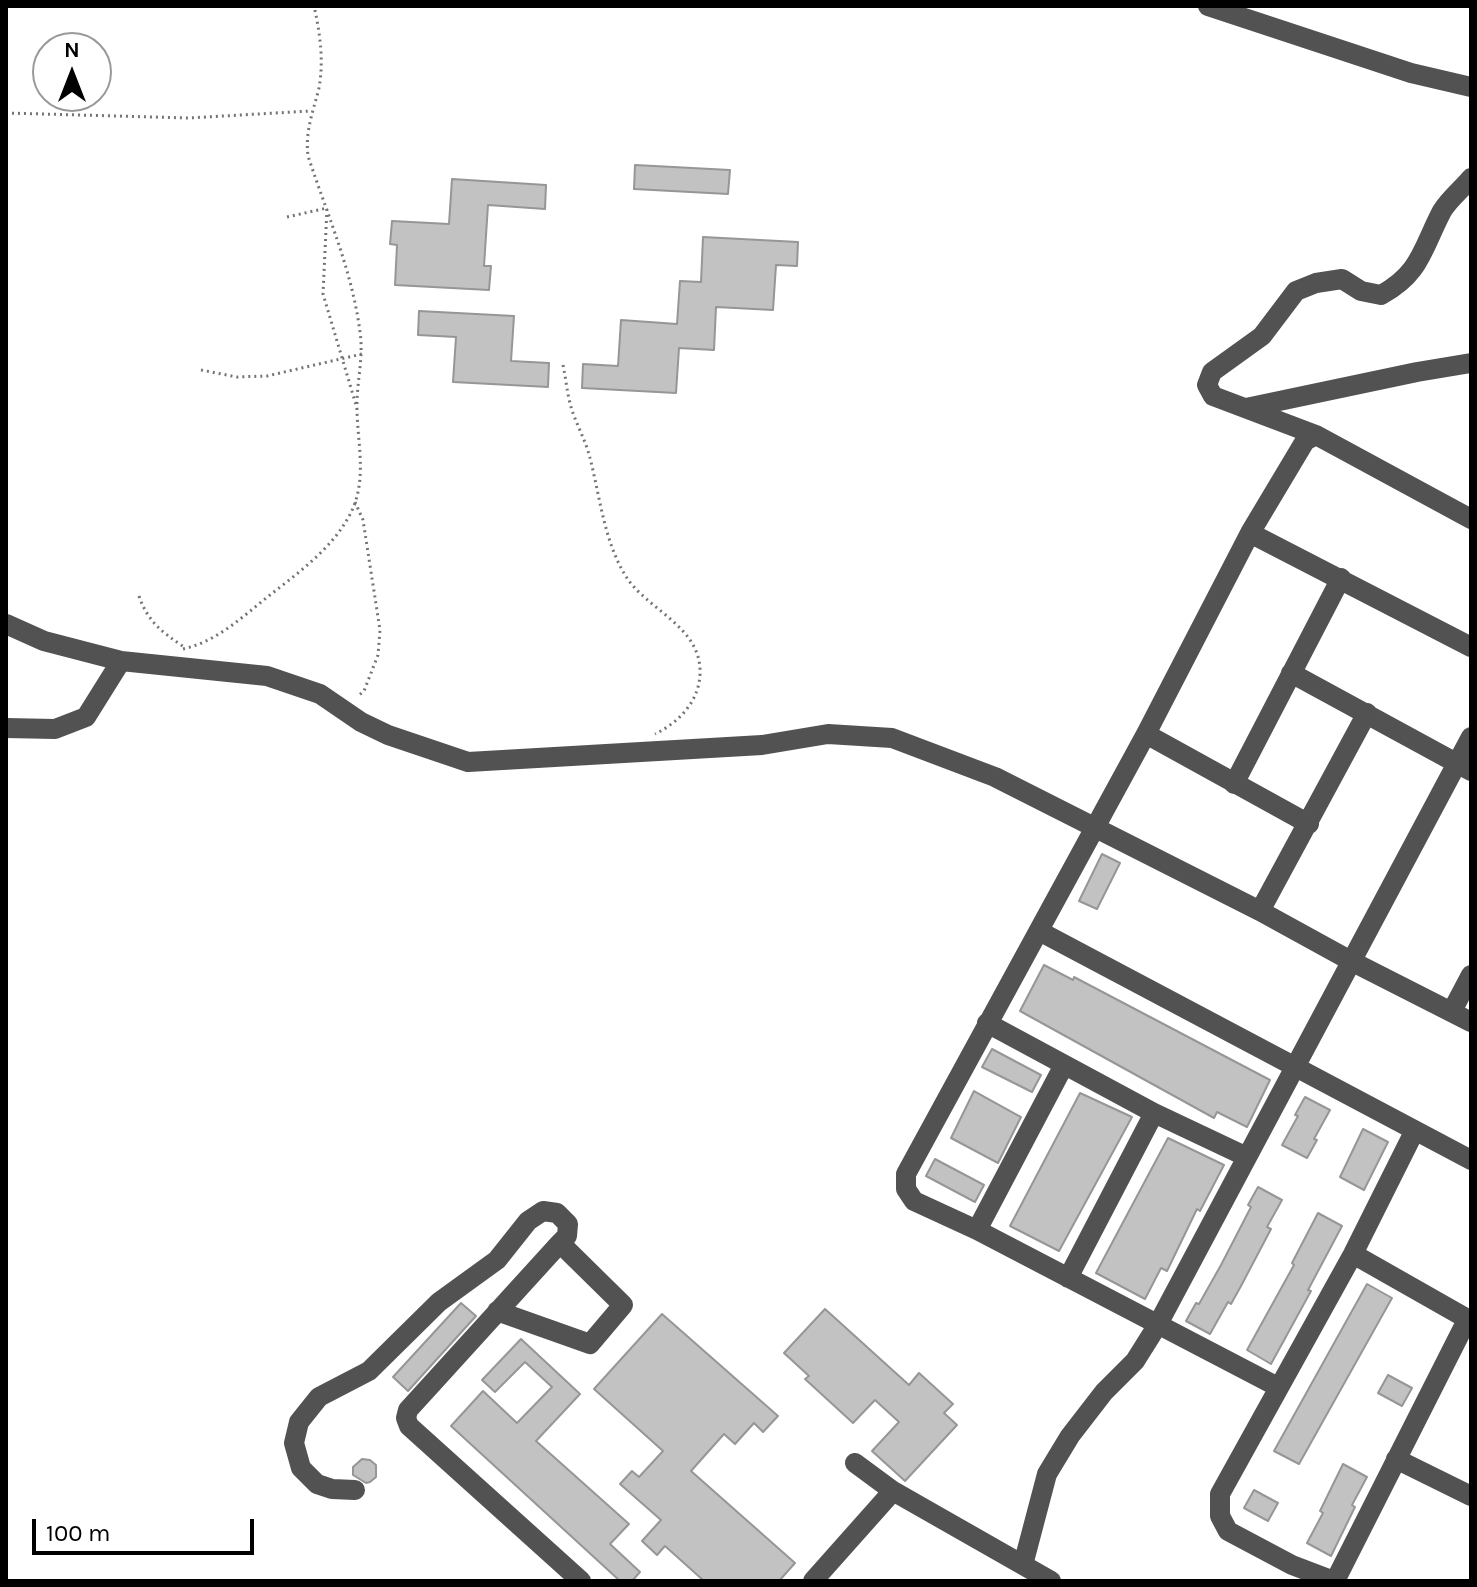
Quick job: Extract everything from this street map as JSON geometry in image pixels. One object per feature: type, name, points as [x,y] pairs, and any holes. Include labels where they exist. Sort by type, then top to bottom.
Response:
[{"type":"street","points":[[1208,6],[1268,15],[1411,73],[1471,87]]},
{"type":"street","points":[[1471,178],[1444,208],[1421,257],[1401,284],[1381,295],[1361,291],[1342,279],[1316,283],[1296,291],[1262,336],[1212,372],[1207,385],[1213,396],[1316,435],[1471,519]]},
{"type":"street","points":[[1246,408],[1471,363]]},
{"type":"street","points":[[1278,1387],[977,1230],[914,1201],[906,1189],[906,1174],[1146,734],[1250,533],[1305,441],[1316,435]]},
{"type":"street","points":[[1250,533],[1471,647]]},
{"type":"street","points":[[1234,784],[1341,578]]},
{"type":"street","points":[[6,624],[44,641],[121,661],[267,676],[320,694],[361,722],[388,735],[468,762],[762,745],[828,734],[892,738],[995,777],[1471,1022]]},
{"type":"street","points":[[6,728],[55,729],[86,717],[121,661]]},
{"type":"street","points":[[1291,673],[1464,767]]},
{"type":"street","points":[[1260,911],[1367,713]]},
{"type":"street","points":[[1146,734],[1309,824]]},
{"type":"street","points":[[1023,1565],[1047,1474],[1070,1436],[1104,1392],[1135,1361],[1157,1326],[1351,961],[1464,767],[1471,737]]},
{"type":"street","points":[[1039,931],[1471,1160]]},
{"type":"street","points":[[1452,1011],[1471,975]]},
{"type":"street","points":[[987,1023],[1154,1113],[1247,1157]]},
{"type":"street","points":[[977,1230],[1064,1065]]},
{"type":"street","points":[[1068,1278],[1154,1113]]},
{"type":"street","points":[[1353,1254],[1469,1320],[1334,1581],[1292,1565],[1228,1531],[1220,1516],[1220,1494],[1353,1254],[1414,1132]]},
{"type":"street","points":[[355,1490],[332,1489],[317,1484],[301,1468],[294,1443],[299,1422],[319,1397],[369,1371],[439,1302],[497,1260],[528,1221],[543,1211],[557,1213],[568,1224],[567,1236],[408,1410],[406,1418],[409,1426],[581,1581]]},
{"type":"street","points":[[497,1311],[590,1344],[623,1305],[560,1243]]},
{"type":"street","points":[[1396,1459],[1471,1496]]},
{"type":"street","points":[[855,1463],[893,1491],[1051,1581]]},
{"type":"street","points":[[813,1581],[893,1491]]},
{"type":"path","points":[[176,651],[204,643],[237,623],[299,573],[336,535],[348,518],[360,489],[362,465],[357,408],[361,332],[345,262],[308,156],[306,140],[322,65],[314,6]]},
{"type":"path","points":[[6,113],[189,118],[312,111]]},
{"type":"path","points":[[287,217],[327,208]]},
{"type":"path","points":[[327,208],[323,294],[357,408]]},
{"type":"path","points":[[201,370],[237,377],[267,376],[362,354]]},
{"type":"path","points":[[563,365],[571,407],[589,455],[614,553],[635,590],[686,632],[698,662],[700,673],[693,701],[673,725],[650,736]]},
{"type":"path","points":[[354,698],[364,691],[371,676],[378,655],[380,630],[363,520],[355,502]]},
{"type":"path","points":[[139,596],[145,614],[157,630],[186,649],[200,653]]},
{"type":"building","points":[[635,165],[730,170],[728,194],[634,189]]},
{"type":"building","points":[[452,179],[546,185],[545,209],[488,205],[484,266],[491,266],[489,290],[395,285],[397,245],[390,244],[392,221],[449,224]]},
{"type":"building","points":[[703,237],[798,242],[797,266],[776,265],[773,310],[716,307],[714,350],[679,348],[676,393],[582,388],[583,364],[618,366],[621,320],[677,324],[680,281],[701,282]]},
{"type":"building","points":[[419,311],[514,316],[511,361],[549,363],[548,387],[453,382],[456,337],[418,335]]},
{"type":"building","points":[[1102,854],[1120,863],[1097,909],[1079,901]]},
{"type":"building","points":[[1044,965],[1073,980],[1074,977],[1270,1080],[1247,1127],[1217,1112],[1214,1118],[1020,1011]]},
{"type":"building","points":[[992,1049],[1041,1075],[1032,1092],[982,1067]]},
{"type":"building","points":[[974,1091],[1021,1117],[998,1163],[951,1138]]},
{"type":"building","points":[[1080,1093],[1132,1117],[1059,1251],[1010,1226]]},
{"type":"building","points":[[1305,1097],[1330,1110],[1307,1158],[1282,1145]]},
{"type":"building","points":[[1363,1129],[1388,1142],[1364,1190],[1340,1177]]},
{"type":"building","points":[[1168,1138],[1224,1165],[1200,1211],[1197,1209],[1167,1271],[1161,1268],[1145,1299],[1096,1273]]},
{"type":"building","points":[[935,1159],[984,1185],[975,1202],[926,1176]]},
{"type":"building","points":[[1258,1187],[1282,1200],[1267,1227],[1271,1229],[1241,1286],[1210,1334],[1186,1321],[1221,1265]]},
{"type":"building","points":[[1318,1213],[1342,1226],[1271,1364],[1247,1350],[1294,1265],[1292,1263]]},
{"type":"building","points":[[1367,1284],[1392,1298],[1299,1464],[1274,1451]]},
{"type":"building","points":[[461,1303],[476,1316],[408,1391],[393,1377]]},
{"type":"building","points":[[825,1309],[909,1385],[919,1373],[953,1404],[944,1413],[957,1425],[905,1481],[872,1451],[899,1422],[875,1400],[853,1423],[805,1379],[809,1376],[784,1353]]},
{"type":"building","points":[[662,1314],[778,1416],[763,1432],[754,1423],[735,1444],[724,1434],[691,1471],[795,1563],[779,1581],[704,1581],[665,1546],[657,1555],[642,1541],[661,1520],[620,1484],[632,1471],[639,1477],[663,1451],[594,1389]]},
{"type":"building","points":[[521,1339],[580,1394],[536,1441],[629,1524],[610,1544],[640,1572],[632,1581],[620,1581],[451,1426],[483,1391],[517,1423],[552,1387],[525,1362],[495,1392],[482,1380]]},
{"type":"building","points":[[1388,1375],[1412,1388],[1402,1406],[1378,1393]]},
{"type":"building","points":[[362,1459],[376,1465],[376,1477],[370,1482],[366,1483],[353,1475],[353,1467]]},
{"type":"building","points":[[1343,1464],[1367,1477],[1331,1556],[1307,1543]]},
{"type":"building","points":[[1254,1490],[1278,1503],[1268,1521],[1244,1508]]}]
